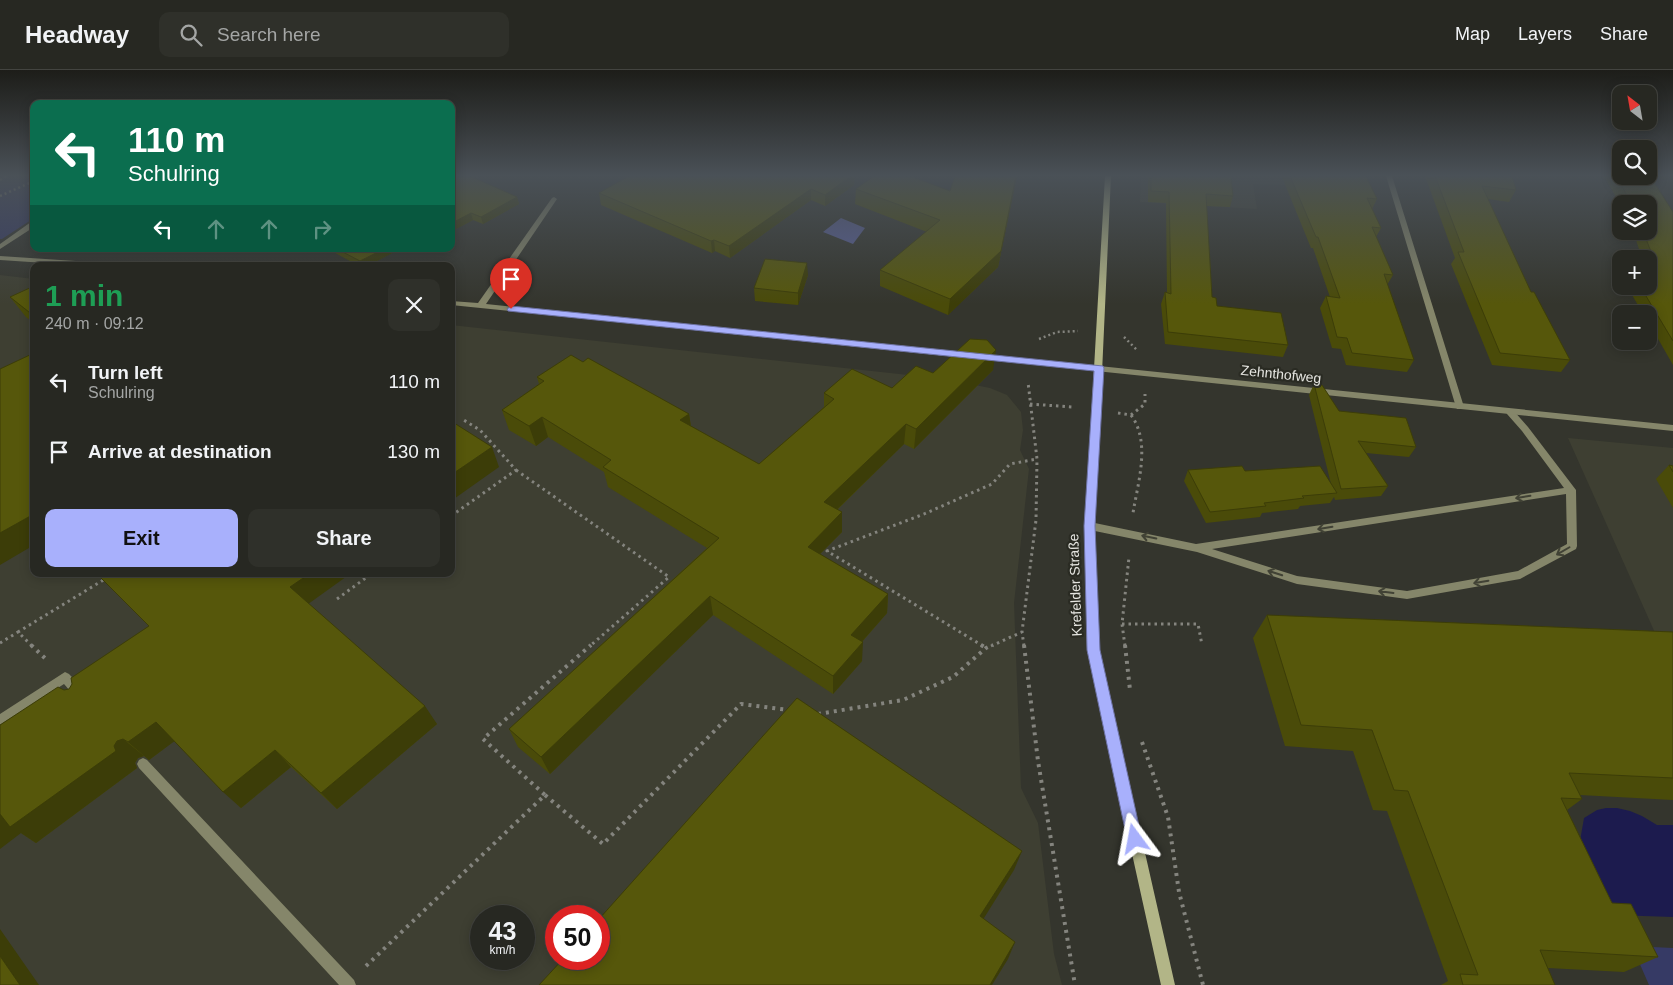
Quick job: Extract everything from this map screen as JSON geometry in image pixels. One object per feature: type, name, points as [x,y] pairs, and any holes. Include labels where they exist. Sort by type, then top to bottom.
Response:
[{"type":"main road","name":"Krefelder Straße","points":[[1106,219],[1100,368],[1090,526],[1093,650],[1168,985]]},
{"type":"street","points":[[481,306],[541,219]]},
{"type":"street","points":[[1402,219],[1460,407]]},
{"type":"street","points":[[0,247],[30,227]]},
{"type":"street","points":[[0,258],[60,262]]},
{"type":"street","name":"Zehnthofweg","points":[[455,303],[1673,428]]},
{"type":"street","points":[[1090,526],[1197,548],[1297,580],[1407,594],[1520,575],[1572,546],[1572,490],[1510,412]]},
{"type":"street","points":[[1197,548],[1572,490]]},
{"type":"street","points":[[0,720],[65,677],[86,701]]},
{"type":"street","points":[[143,764],[348,984]]},
{"type":"path","points":[[1030,404],[1037,458],[1036,520],[1022,632],[1038,761],[1075,985]]},
{"type":"path","points":[[1131,415],[1138,421],[1142,443],[1122,624],[1131,693]]},
{"type":"path","points":[[462,419],[480,430],[516,470],[669,578],[483,740],[545,795],[604,844],[741,704],[794,711]]},
{"type":"path","points":[[986,648],[827,551],[924,514],[992,484],[1010,464],[1037,458]]},
{"type":"path","points":[[455,513],[516,470]]},
{"type":"path","points":[[337,599],[367,577]]},
{"type":"path","points":[[0,643],[106,579]]},
{"type":"path","points":[[1122,624],[1198,624],[1202,645]]},
{"type":"path","points":[[18,632],[65,677]]},
{"type":"path","points":[[812,713],[821,714],[904,700],[952,677],[986,648],[1022,632]]},
{"type":"path","points":[[1141,740],[1168,817],[1179,892],[1203,985]]},
{"type":"path","points":[[348,984],[545,795]]},
{"type":"shaded area","points":[[0,219],[30,219],[30,221],[0,239]]},
{"type":"shaded area","points":[[840,219],[865,228],[853,244],[823,232]]},
{"type":"shaded area","points":[[0,275],[30,279],[30,577],[455,577],[455,325],[945,379],[990,388],[1007,395],[1021,412],[1023,430],[1020,450],[1029,469],[1014,603],[1021,788],[1038,823],[1054,954],[1062,985],[0,985]]},
{"type":"shaded area","points":[[1568,438],[1673,448],[1673,634],[1656,635]]},
{"type":"shaded area","points":[[1606,808],[1630,811],[1657,825],[1673,825],[1673,917],[1614,915],[1580,841],[1584,818],[1597,810]]},
{"type":"shaded area","points":[[1632,946],[1673,948],[1673,985],[1649,985]]},
{"type":"building","points":[[659,219],[768,219],[729,246],[714,240],[711,241]]},
{"type":"building","points":[[936,219],[1007,219],[1001,251],[950,299],[880,270],[940,220]]},
{"type":"building","points":[[1170,219],[1207,219],[1212,297],[1216,298],[1217,306],[1281,313],[1288,345],[1168,332],[1165,292],[1171,294]]},
{"type":"building","points":[[1308,219],[1377,219],[1381,228],[1372,227],[1393,275],[1384,274],[1414,360],[1352,353],[1347,338],[1337,337],[1326,296],[1340,298],[1318,237],[1316,237]]},
{"type":"building","points":[[1451,219],[1497,219],[1531,292],[1534,292],[1570,360],[1500,353],[1458,252],[1464,252]]},
{"type":"building","points":[[1657,219],[1673,219],[1673,341],[1657,314],[1657,305],[1651,305],[1645,295],[1657,295],[1657,250],[1650,250],[1646,240],[1657,240]]},
{"type":"building","points":[[343,252],[378,252],[360,261]]},
{"type":"building","points":[[765,259],[807,263],[798,293],[754,288]]},
{"type":"building","points":[[30,288],[30,313],[10,297]]},
{"type":"building","points":[[970,339],[987,340],[996,350],[916,429],[906,424],[824,502],[842,512],[808,547],[888,594],[851,635],[863,642],[833,676],[710,596],[541,757],[509,729],[719,538],[603,467],[611,460],[542,417],[529,426],[502,410],[544,381],[537,377],[571,355],[583,362],[588,358],[689,414],[680,420],[759,464],[834,399],[824,393],[852,369],[892,388],[916,366],[933,373]]},
{"type":"building","points":[[30,355],[30,516],[0,533],[0,369]]},
{"type":"building","points":[[1314,384],[1322,385],[1339,411],[1406,418],[1416,447],[1358,441],[1388,486],[1341,489]]},
{"type":"building","points":[[455,424],[492,447],[455,472]]},
{"type":"building","points":[[1242,466],[1245,471],[1320,466],[1337,493],[1302,496],[1304,498],[1264,503],[1266,506],[1210,512],[1188,470]]},
{"type":"building","points":[[100,577],[305,577],[290,587],[425,706],[321,793],[275,750],[223,792],[156,722],[128,742],[123,739],[117,741],[114,746],[116,751],[10,827],[0,814],[0,725],[58,687],[64,690],[69,689],[72,684],[71,678],[149,626]]},
{"type":"building","points":[[1267,615],[1673,632],[1673,778],[1569,773],[1582,799],[1561,798],[1612,903],[1631,904],[1658,957],[1540,950],[1555,985],[1463,985],[1460,974],[1478,975],[1408,791],[1394,790],[1372,730],[1301,725]]},
{"type":"building","points":[[797,698],[1022,851],[980,916],[1015,942],[990,985],[539,985],[553,970],[610,970],[610,907]]},
{"type":"building","points":[[0,956],[20,985],[0,985]]},
{"type":"route","points":[[511,309],[1100,368],[1090,526],[1093,650],[1135,839]]}]
